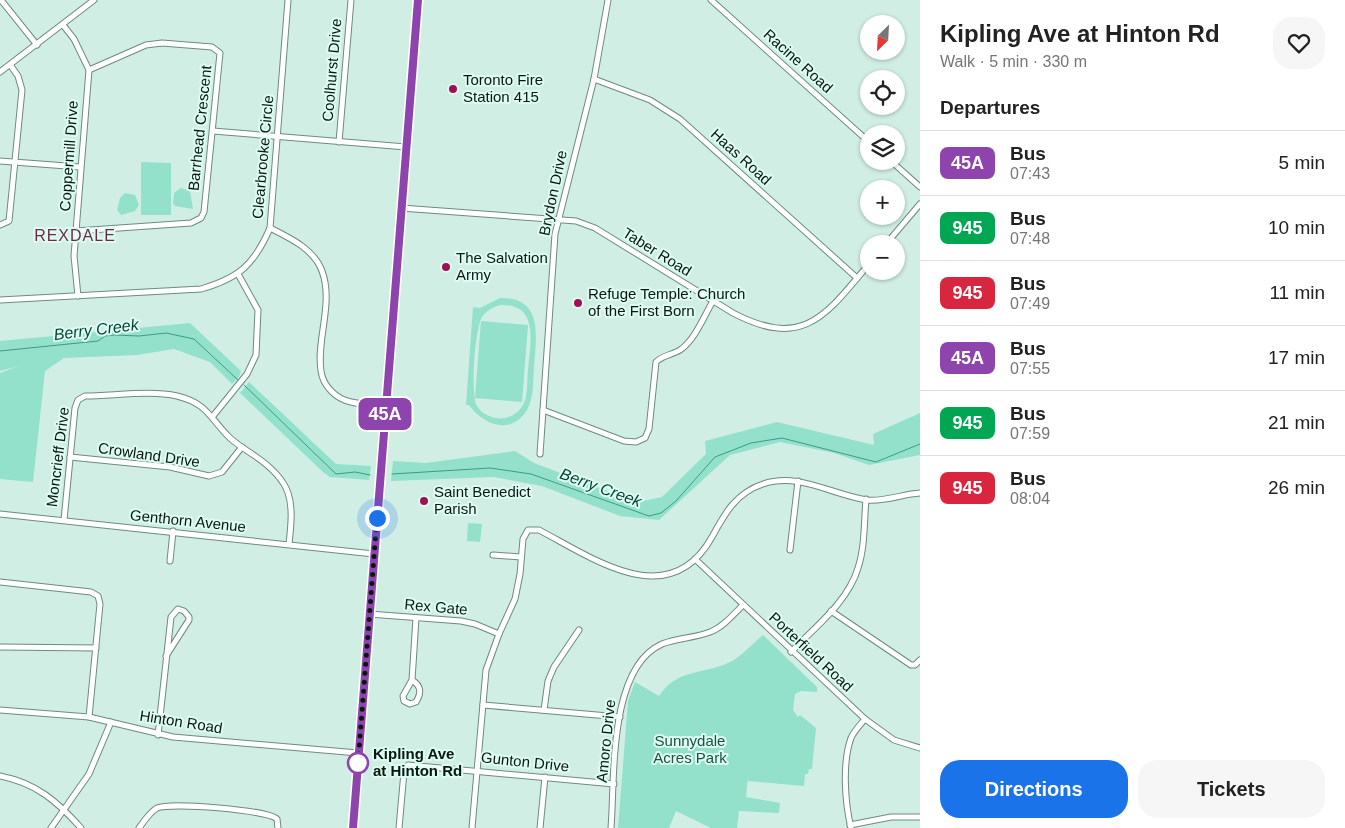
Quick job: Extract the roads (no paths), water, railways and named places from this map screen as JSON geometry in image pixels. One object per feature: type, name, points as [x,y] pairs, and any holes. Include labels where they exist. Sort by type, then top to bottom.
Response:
[{"type":"main road","points":[[353,828],[418,0]]},
{"type":"street","points":[[1,0],[37,45]]},
{"type":"street","points":[[0,72],[11,66],[94,0]]},
{"type":"street","name":"Clearbrooke Circle","points":[[0,300],[201,289],[224,283],[251,263],[261,248],[270,228],[288,0]]},
{"type":"street","name":"Coolhurst Drive","points":[[339,142],[351,0]]},
{"type":"street","points":[[411,0],[418,0]]},
{"type":"street","name":"Brydon Drive","points":[[540,454],[558,218],[594,79],[608,0]]},
{"type":"street","name":"Racine Road","points":[[711,0],[860,134]]},
{"type":"street","points":[[63,25],[74,39],[89,70]]},
{"type":"street","name":"Barrhead Crescent","points":[[76,231],[191,223],[201,218],[204,212],[220,53],[212,47],[162,43],[146,45],[89,70]]},
{"type":"street","points":[[0,225],[9,221],[22,90],[18,76],[11,66]]},
{"type":"street","name":"Coppermill Drive","points":[[78,296],[74,256],[89,70]]},
{"type":"street","name":"Haas Road","points":[[594,79],[650,100],[680,119],[857,278]]},
{"type":"street","points":[[213,131],[406,147]]},
{"type":"street","points":[[0,161],[80,167]]},
{"type":"street","points":[[901,170],[920,188]]},
{"type":"street","points":[[894,235],[920,204]]},
{"type":"street","name":"Taber Road","points":[[402,208],[558,218],[576,221],[595,228],[752,323],[773,328],[796,328],[817,320],[824,315],[860,274]]},
{"type":"street","points":[[270,228],[298,243],[313,256],[322,270],[327,292],[321,371],[326,385],[340,398],[350,402],[386,405]]},
{"type":"street","points":[[213,416],[240,383],[256,355],[259,323],[258,310],[238,274]]},
{"type":"street","points":[[542,410],[624,441],[636,442],[645,438],[649,429],[656,362],[661,356],[679,350],[688,342],[713,301]]},
{"type":"street","name":"Moncrieff Drive","points":[[64,520],[75,408],[78,400],[85,396],[177,396],[195,403],[213,416],[227,435],[276,472],[288,489],[293,514],[289,544]]},
{"type":"street","name":"Crowland Drive","points":[[70,458],[170,467],[209,476],[222,472],[242,447]]},
{"type":"street","points":[[790,550],[798,481]]},
{"type":"street","points":[[472,828],[486,670],[498,634],[516,598],[524,536],[528,530],[535,529],[613,568],[632,575],[646,576],[665,574],[695,559],[711,539],[725,513],[741,496],[765,483],[798,481],[866,500],[920,493]]},
{"type":"street","points":[[791,652],[849,590],[858,568],[866,500]]},
{"type":"street","name":"Genthorn Avenue","points":[[0,514],[374,554]]},
{"type":"street","points":[[170,561],[173,532]]},
{"type":"street","points":[[493,554],[521,557]]},
{"type":"street","name":"Porterfield Road","points":[[695,559],[791,652],[865,719],[894,740],[920,748]]},
{"type":"street","points":[[0,582],[95,593],[98,596],[100,604],[89,717]]},
{"type":"street","name":"Amoro Drive","points":[[611,828],[620,717],[628,682],[648,653],[663,644],[719,628],[743,605]]},
{"type":"street","points":[[158,735],[166,656],[170,617],[178,609],[184,611],[189,620],[166,656]]},
{"type":"street","points":[[831,611],[912,665],[915,665],[920,660]]},
{"type":"street","name":"Rex Gate","points":[[369,614],[461,621],[476,624],[498,634]]},
{"type":"street","points":[[412,680],[418,685],[420,690],[416,702],[410,704],[404,700],[403,696],[412,680],[416,618]]},
{"type":"street","points":[[544,710],[548,681],[554,667],[579,630]]},
{"type":"street","points":[[0,647],[96,648]]},
{"type":"street","points":[[483,705],[620,717]]},
{"type":"street","name":"Hinton Road","points":[[0,710],[89,717],[158,735],[358,754]]},
{"type":"street","points":[[865,719],[854,733],[849,750],[845,797],[850,826],[891,817],[920,817]]},
{"type":"street","points":[[51,828],[89,774],[111,722]]},
{"type":"street","name":"Gunton Drive","points":[[399,828],[404,772],[408,765],[614,784]]},
{"type":"street","points":[[0,776],[21,780],[40,789],[64,809],[81,828]]},
{"type":"street","points":[[540,828],[546,777]]},
{"type":"street","points":[[139,828],[155,809],[175,805],[262,812],[277,818],[278,828]]},
{"type":"waterway","name":"Berry Creek","points":[[0,351],[98,341],[105,336],[114,335],[139,336],[166,333],[194,339],[238,380]]},
{"type":"waterway","name":"Berry Creek","points":[[244,385],[336,474],[355,472],[370,475]]},
{"type":"waterway","name":"Berry Creek","points":[[392,474],[490,468],[531,474],[649,516],[661,513],[676,501],[715,457],[751,443],[782,438],[876,462],[920,444]]},
{"type":"place","name":"Toronto Fire Station 415","points":[[453,89]]},
{"type":"place","name":"The Salvation Army","points":[[446,267]]},
{"type":"place","name":"Refuge Temple: Church of the First Born","points":[[578,303]]},
{"type":"place","name":"Saint Benedict Parish","points":[[424,501]]},
{"type":"place","name":"Kipling Ave at Hinton Rd","points":[[358,763]]},
{"type":"district","name":"REXDALE","points":[[75,235]]},
{"type":"park label","name":"Sunnydale Acres Park","points":[[690,750]]}]
